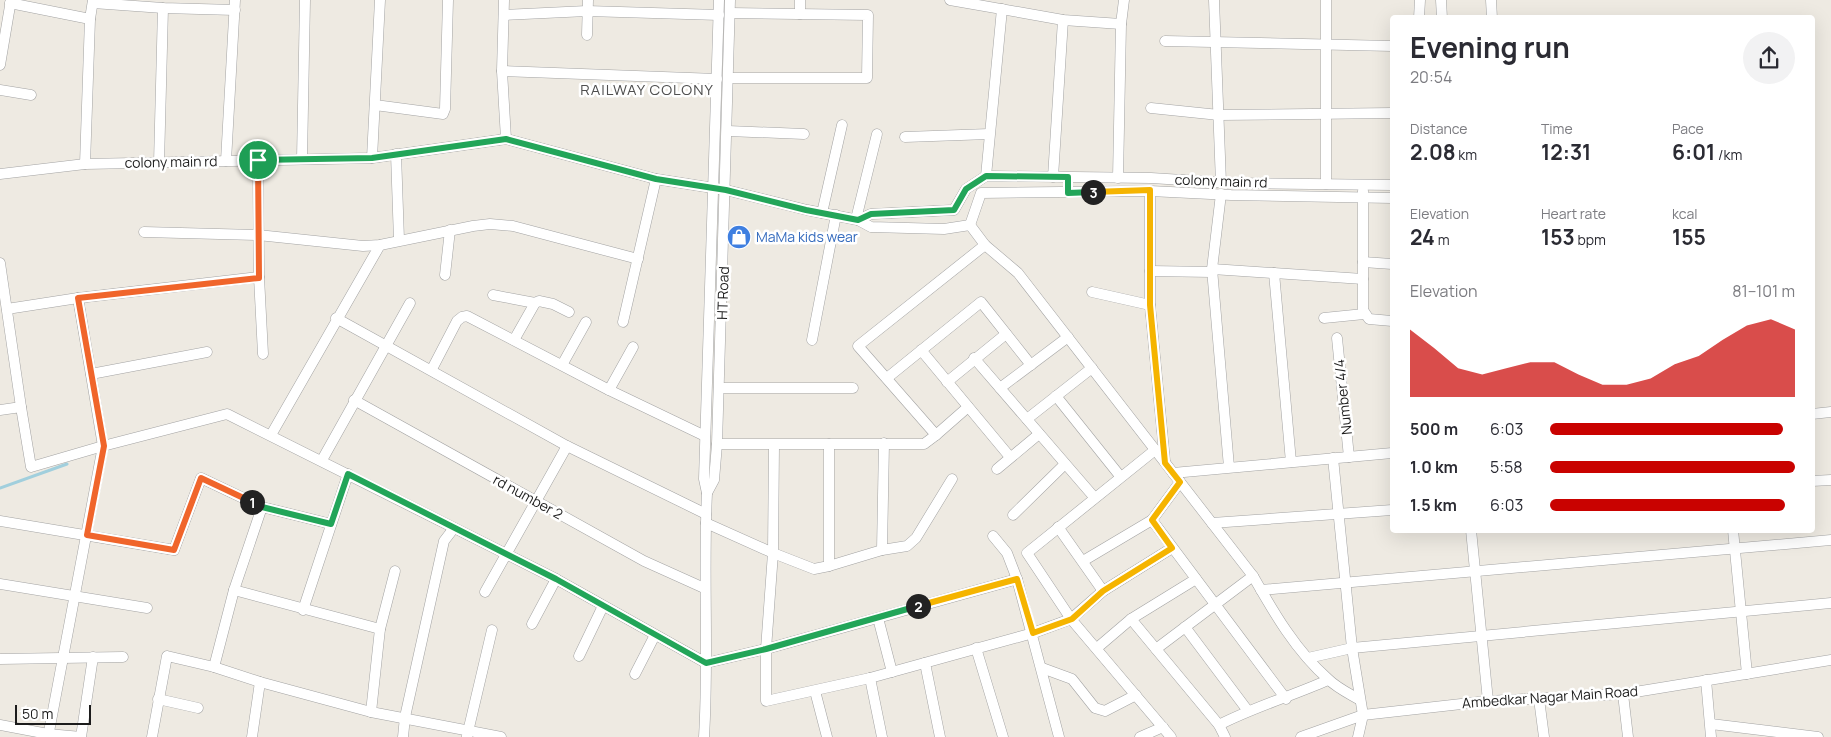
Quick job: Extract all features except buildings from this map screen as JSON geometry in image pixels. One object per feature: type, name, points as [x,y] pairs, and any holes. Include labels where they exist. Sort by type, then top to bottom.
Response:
[{"type":"street","points":[[302,159],[305,0]]},
{"type":"street","points":[[372,158],[380,0]]},
{"type":"street","points":[[375,106],[443,114],[445,109],[448,0]]},
{"type":"street","points":[[504,0],[502,70],[506,139]]},
{"type":"street","points":[[649,0],[649,12]]},
{"type":"street","name":"HT Road","points":[[704,737],[706,663],[704,588],[707,493],[704,479],[719,0]]},
{"type":"street","name":"HT Road","points":[[707,493],[714,480],[717,444],[728,131],[730,0]]},
{"type":"street","points":[[800,0],[800,14]]},
{"type":"street","points":[[950,0],[1063,20],[1121,24]]},
{"type":"street","points":[[1118,178],[1121,24],[1124,0]]},
{"type":"street","points":[[1214,0],[1219,115],[1226,195],[1212,270],[1229,467]]},
{"type":"street","points":[[1326,0],[1326,184]]},
{"type":"street","points":[[1419,15],[1420,0]]},
{"type":"street","points":[[1441,0],[1442,15]]},
{"type":"street","points":[[1491,0],[1492,15]]},
{"type":"street","points":[[85,164],[90,19],[93,1],[163,8],[235,5],[226,161]]},
{"type":"street","points":[[0,65],[10,2],[90,19]]},
{"type":"street","points":[[504,15],[587,5],[649,12],[719,15]]},
{"type":"street","points":[[587,5],[587,35]]},
{"type":"street","points":[[159,163],[163,8]]},
{"type":"street","points":[[1002,10],[986,176],[966,189],[954,210],[985,245],[1018,273],[1253,576],[1281,625],[1308,658],[1328,680],[1360,700]]},
{"type":"street","points":[[729,78],[867,78],[868,15],[730,13]]},
{"type":"street","points":[[1053,177],[1063,20]]},
{"type":"street","points":[[1165,41],[1390,46]]},
{"type":"street","points":[[502,70],[717,79]]},
{"type":"street","points":[[0,90],[31,95]]},
{"type":"street","points":[[1151,108],[1219,115],[1390,114]]},
{"type":"street","points":[[822,213],[842,125]]},
{"type":"street","points":[[728,131],[804,134]]},
{"type":"street","points":[[877,134],[857,219],[871,227],[944,230],[966,225]]},
{"type":"street","points":[[905,138],[989,134]]},
{"type":"street","name":"colony main rd","points":[[0,174],[85,164],[372,158],[506,139],[656,179],[713,187],[822,213],[857,219],[871,214],[954,210]]},
{"type":"street","points":[[396,154],[399,240]]},
{"type":"street","points":[[258,160],[259,278],[263,354]]},
{"type":"street","name":"colony main rd","points":[[986,176],[1118,178],[1226,183],[1390,185]]},
{"type":"street","points":[[1068,177],[1068,193]]},
{"type":"street","points":[[623,322],[656,179]]},
{"type":"street","points":[[1362,184],[1365,197],[1364,314]]},
{"type":"street","points":[[1150,190],[1150,305],[1165,463]]},
{"type":"street","name":"colony main rd","points":[[966,225],[981,193],[1068,193],[1150,190],[1226,195],[1390,198]]},
{"type":"street","points":[[812,340],[836,215]]},
{"type":"street","points":[[144,232],[258,235],[363,246],[380,245],[450,230],[490,224],[514,226],[638,259]]},
{"type":"street","points":[[445,275],[450,230]]},
{"type":"street","points":[[271,435],[336,318],[380,245]]},
{"type":"street","points":[[936,435],[858,346],[985,245]]},
{"type":"street","points":[[1363,262],[1390,264]]},
{"type":"street","points":[[0,263],[31,467],[227,414],[556,579],[706,663],[766,649],[1017,579]]},
{"type":"street","points":[[1150,272],[1212,270],[1363,279]]},
{"type":"street","points":[[1274,273],[1291,462]]},
{"type":"street","points":[[7,309],[78,298],[259,278]]},
{"type":"street","points":[[1092,292],[1150,305]]},
{"type":"street","points":[[493,296],[534,303]]},
{"type":"street","points":[[48,736],[104,446],[78,298]]},
{"type":"street","points":[[514,340],[534,303],[539,300],[569,312]]},
{"type":"street","points":[[887,378],[981,302],[1031,364]]},
{"type":"street","points":[[322,460],[385,344],[410,303]]},
{"type":"street","points":[[1324,318],[1364,314],[1374,320],[1390,322]]},
{"type":"street","points":[[432,370],[457,321],[467,316],[609,390],[705,436]]},
{"type":"street","points":[[336,318],[567,446],[773,553],[814,569],[882,550],[907,546],[916,538],[952,479]]},
{"type":"street","points":[[562,365],[586,322]]},
{"type":"street","points":[[947,382],[974,358],[1006,334]]},
{"type":"street","points":[[1000,388],[1068,337]]},
{"type":"street","name":"Number 4/4","points":[[1337,338],[1349,457]]},
{"type":"street","points":[[609,390],[633,346]]},
{"type":"street","points":[[920,350],[1010,457]]},
{"type":"street","points":[[91,374],[207,352]]},
{"type":"street","points":[[974,358],[1094,497]]},
{"type":"street","points":[[1027,419],[1092,368]]},
{"type":"street","points":[[719,388],[853,388]]},
{"type":"street","points":[[1056,396],[1120,476]]},
{"type":"street","name":"rd number 2","points":[[354,400],[644,560],[704,588]]},
{"type":"street","points":[[0,410],[22,406]]},
{"type":"street","points":[[717,444],[924,444],[968,407]]},
{"type":"street","points":[[1815,414],[1831,412]]},
{"type":"street","points":[[997,469],[1039,434]]},
{"type":"street","points":[[882,550],[884,443]]},
{"type":"street","points":[[828,566],[829,444]]},
{"type":"street","points":[[774,445],[773,553],[766,649],[766,701],[870,678],[1033,633],[1072,619],[1103,591],[1172,548]]},
{"type":"street","points":[[485,592],[567,446]]},
{"type":"street","points":[[1155,450],[1027,552],[1072,619],[1171,737]]},
{"type":"street","points":[[1173,473],[1390,453]]},
{"type":"street","points":[[1333,458],[1344,583],[1363,715],[1358,737]]},
{"type":"street","points":[[1013,515],[1065,464]]},
{"type":"street","points":[[303,610],[348,474]]},
{"type":"street","points":[[0,521],[174,550],[201,478],[262,507],[331,524]]},
{"type":"street","points":[[1815,481],[1831,480]]},
{"type":"street","points":[[1083,561],[1152,520],[1180,482]]},
{"type":"street","points":[[214,667],[234,590],[262,507]]},
{"type":"street","points":[[1212,523],[1390,510]]},
{"type":"street","points":[[1152,520],[1286,699]]},
{"type":"street","points":[[1058,527],[1103,591]]},
{"type":"street","points":[[403,737],[405,717],[444,541],[454,528]]},
{"type":"street","points":[[1471,533],[1488,701]]},
{"type":"street","points":[[1733,533],[1747,674]]},
{"type":"street","points":[[994,536],[1007,553],[1017,579],[1033,633],[1058,737]]},
{"type":"street","points":[[1261,590],[1831,540]]},
{"type":"street","points":[[371,712],[380,629],[395,572]]},
{"type":"street","points":[[1156,649],[1253,576]]},
{"type":"street","points":[[532,624],[556,579]]},
{"type":"street","points":[[1097,648],[1131,620],[1196,579]]},
{"type":"street","points":[[0,584],[147,608]]},
{"type":"street","points":[[234,590],[303,610],[380,629]]},
{"type":"street","points":[[1308,658],[1352,648],[1831,604]]},
{"type":"street","points":[[579,656],[603,606]]},
{"type":"street","points":[[878,618],[892,672]]},
{"type":"street","points":[[1131,620],[1219,725],[1225,737]]},
{"type":"street","points":[[1185,627],[1248,711]]},
{"type":"street","points":[[467,734],[492,630]]},
{"type":"street","points":[[635,674],[655,635]]},
{"type":"street","points":[[976,648],[1003,737]]},
{"type":"street","points":[[152,737],[167,656],[214,667],[260,682],[371,712],[405,717],[467,734],[501,737]]},
{"type":"street","points":[[0,724],[48,736],[81,737],[93,657]]},
{"type":"street","points":[[0,659],[123,657]]},
{"type":"street","name":"Ambedkar Nagar Main Road","points":[[1301,737],[1363,715],[1488,701],[1539,700],[1623,694],[1831,660]]},
{"type":"street","points":[[926,662],[940,737]]},
{"type":"street","points":[[1042,668],[1072,678],[1095,708],[1101,711],[1105,711],[1136,695]]},
{"type":"street","points":[[870,678],[882,737]]},
{"type":"street","points":[[1219,725],[1248,711],[1286,699],[1328,680]]},
{"type":"street","points":[[1706,680],[1711,737]]},
{"type":"street","points":[[252,737],[260,682]]},
{"type":"street","points":[[815,691],[827,737]]},
{"type":"street","points":[[1623,694],[1628,737]]},
{"type":"street","points":[[158,700],[198,708]]},
{"type":"street","points":[[1539,700],[1544,737]]},
{"type":"street","points":[[1711,724],[1818,737]]},
{"type":"street","points":[[1140,737],[1163,727]]},
{"type":"waterway","points":[[0,488],[67,464]]},
{"type":"place","name":"MaMa kids wear","points":[[739,237]]},
{"type":"district","name":"RAILWAY COLONY","points":[[647,90]]},
{"type":"route","points":[[506,139],[656,179],[713,187],[806,210],[858,220],[871,214],[917,214],[954,210],[966,189],[974,182],[986,176],[1068,177],[1068,193],[1150,190],[1150,305],[1165,463],[1180,482],[1152,520],[1172,548],[1103,591],[1072,619],[1033,633],[1017,579],[766,649],[706,663],[556,579],[348,474],[331,524],[262,507],[201,478],[174,550],[87,535],[104,446],[78,298],[259,278],[258,160],[372,158],[506,139]]}]
